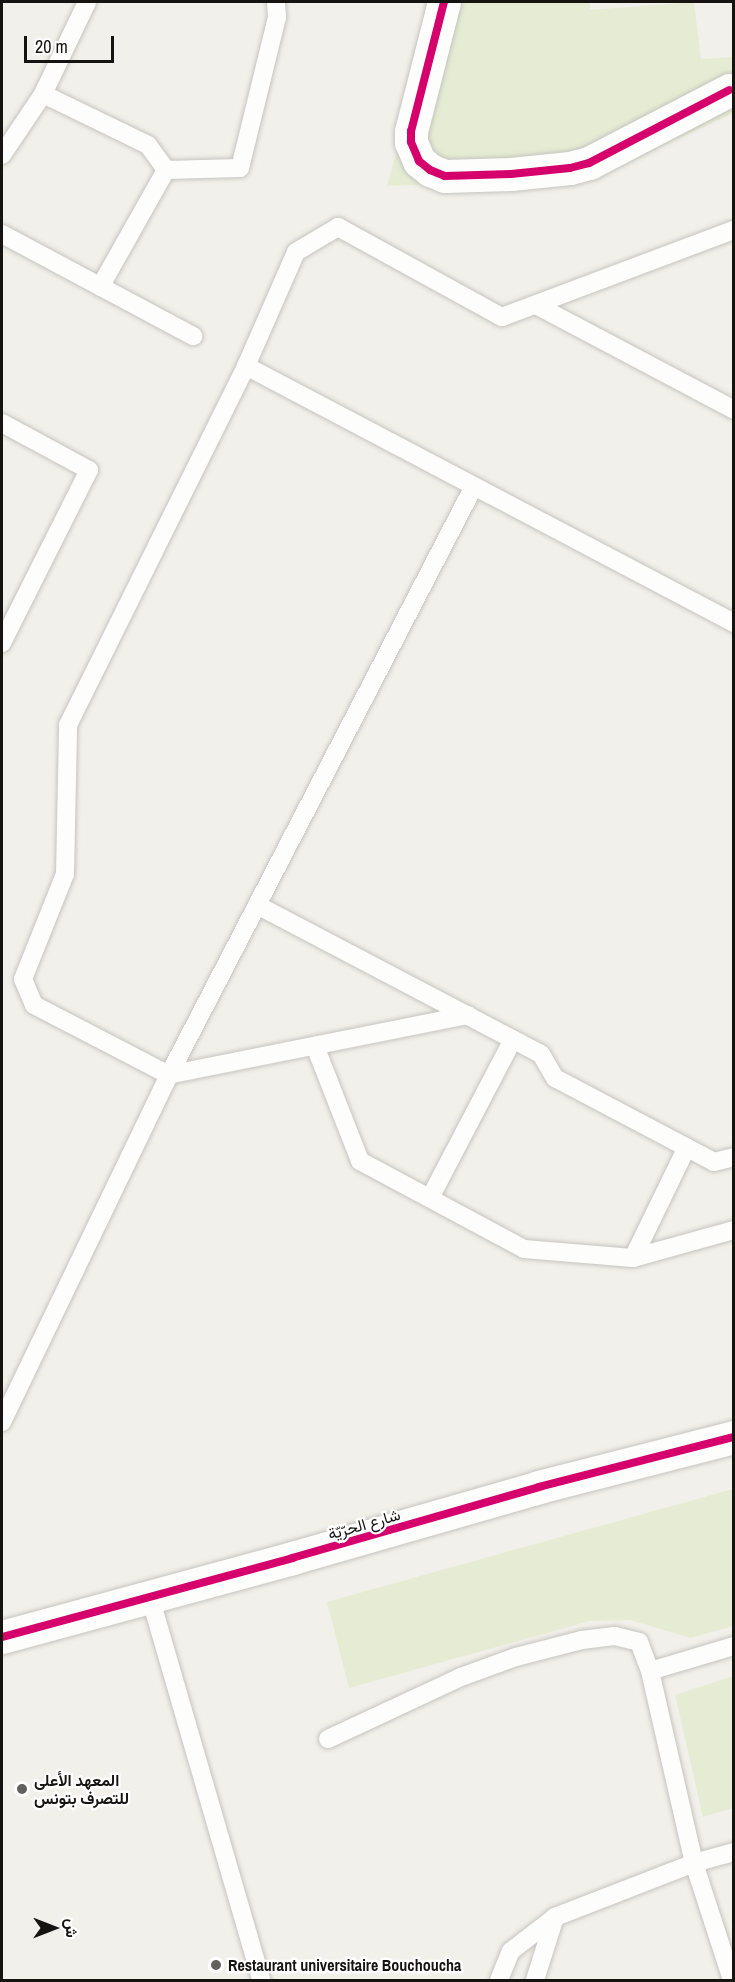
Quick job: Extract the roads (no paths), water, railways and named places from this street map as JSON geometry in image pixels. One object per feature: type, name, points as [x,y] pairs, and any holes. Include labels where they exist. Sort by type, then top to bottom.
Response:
[{"type":"street","points":[[444,2],[411,131],[411,142],[419,161],[430,171],[445,176],[510,174],[570,168],[589,162],[729,90]]},
{"type":"street","name":"شارع الحرّيّة","points":[[2,1636],[150,1597],[539,1487],[734,1437]]},
{"type":"lane","points":[[166,170],[240,168],[277,17],[276,2]]},
{"type":"lane","points":[[2,155],[43,93],[79,4]]},
{"type":"lane","points":[[43,93],[148,145],[166,170]]},
{"type":"lane","points":[[100,287],[166,170]]},
{"type":"lane","points":[[468,1015],[169,1076],[34,1005],[23,979],[65,874],[68,725],[246,366],[296,252],[338,227],[502,317],[734,230]]},
{"type":"lane","points":[[2,234],[193,336]]},
{"type":"lane","points":[[536,304],[734,411]]},
{"type":"lane","points":[[246,366],[734,623]]},
{"type":"lane","points":[[2,423],[89,470],[2,643]]},
{"type":"lane","points":[[2,1422],[169,1076],[474,486]]},
{"type":"lane","points":[[257,905],[541,1054],[555,1078],[714,1162],[734,1157]]},
{"type":"lane","points":[[430,1198],[513,1039]]},
{"type":"lane","points":[[315,1046],[360,1161],[524,1249],[633,1258],[734,1230]]},
{"type":"lane","points":[[633,1258],[687,1147]]},
{"type":"lane","points":[[150,1597],[261,1980]]},
{"type":"lane","points":[[328,1739],[461,1677],[516,1657],[582,1640],[615,1636],[639,1642],[650,1671],[694,1863],[732,1980]]},
{"type":"lane","points":[[650,1671],[734,1646]]},
{"type":"lane","points":[[499,1980],[510,1951],[555,1917],[694,1863],[734,1852]]},
{"type":"lane","points":[[535,1980],[555,1917]]},
{"type":"place","name":"المعهد الأعلى للتصرف بتونس","points":[[22,1789]]},
{"type":"place","name":"Restaurant universitaire Bouchoucha","points":[[216,1965]]}]
